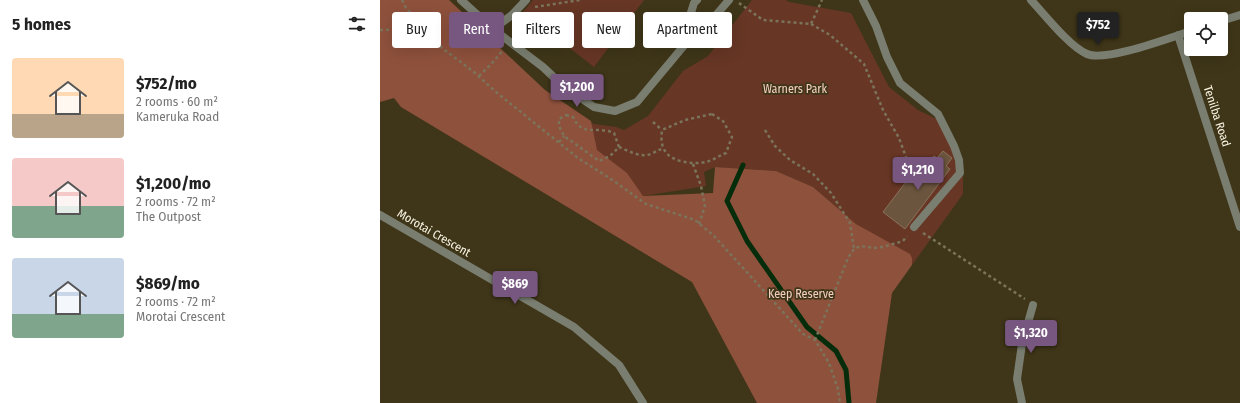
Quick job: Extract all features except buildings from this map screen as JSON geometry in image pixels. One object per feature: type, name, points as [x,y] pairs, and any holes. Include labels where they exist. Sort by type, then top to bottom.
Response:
[{"type":"street","points":[[461,0],[474,12]]},
{"type":"street","points":[[504,20],[516,11],[526,0]]},
{"type":"street","points":[[691,12],[697,0]]},
{"type":"street","points":[[719,12],[729,0]]},
{"type":"street","points":[[863,0],[876,26],[887,57],[900,83],[938,114],[954,146],[959,160],[960,174],[914,227]]},
{"type":"street","points":[[1031,0],[1074,45],[1090,55],[1102,56],[1115,54],[1184,33]]},
{"type":"street","points":[[1228,18],[1240,14]]},
{"type":"street","name":"Tenilba Road","points":[[1178,35],[1240,227]]},
{"type":"street","points":[[504,37],[543,67],[563,86],[594,107],[615,111],[637,102],[682,48]]},
{"type":"street","name":"Morotai Crescent","points":[[380,215],[574,327],[619,365],[643,403]]},
{"type":"street","points":[[1022,403],[1017,379],[1022,344],[1034,305]]},
{"type":"path","points":[[402,0],[410,12]]},
{"type":"path","points":[[516,11],[580,0]]},
{"type":"path","points":[[736,0],[763,20],[811,24],[830,35],[864,64],[883,110],[898,138],[910,168],[914,172]]},
{"type":"path","points":[[811,24],[822,0]]},
{"type":"path","points":[[380,30],[392,30]]},
{"type":"path","points":[[479,76],[510,41]]},
{"type":"path","points":[[441,47],[479,76],[496,92],[578,158],[646,204],[695,220],[714,236],[803,334],[815,340],[829,363],[838,389],[840,403]]},
{"type":"path","points":[[712,114],[723,122],[732,137],[726,153],[706,162],[693,164],[676,160],[665,152],[661,140],[662,130],[686,120],[712,114]]},
{"type":"path","points":[[619,147],[610,156],[598,162],[564,136],[559,126],[559,119],[566,115],[573,117],[576,124],[583,130],[606,129],[614,133],[619,147],[643,156],[652,154],[660,149],[664,149]]},
{"type":"path","points":[[653,122],[662,130]]},
{"type":"path","points":[[765,130],[776,146],[790,160],[813,174],[831,193],[850,222],[854,249]]},
{"type":"path","points":[[559,142],[564,136]]},
{"type":"path","points":[[693,164],[701,186],[705,206],[699,224]]},
{"type":"path","points":[[815,340],[848,258],[854,249],[861,246],[874,248],[883,247],[903,241],[914,227],[936,243],[1034,305]]},
{"type":"green space","name":"Keep Reserve","points":[[380,0],[449,0],[462,12],[449,12],[449,48],[500,48],[545,90],[591,121],[597,150],[627,173],[643,196],[713,193],[715,167],[776,171],[813,187],[856,224],[910,254],[912,258],[912,265],[892,293],[876,403],[757,403],[692,282],[401,107],[394,98],[380,102]]},
{"type":"green space","points":[[533,0],[644,0],[635,12],[582,12],[582,48],[608,48],[594,67],[569,48],[574,48],[574,12],[523,12]]},
{"type":"green space","name":"Warners Park","points":[[752,0],[786,0],[789,2],[851,13],[889,87],[918,110],[947,124],[963,166],[963,194],[912,265],[912,258],[856,224],[813,187],[776,171],[715,167],[704,172],[706,186],[643,196],[613,164],[554,116],[567,109],[594,124],[616,127],[624,130],[648,116],[683,71],[708,56],[714,48],[732,48],[732,25]]},
{"type":"waterway","points":[[743,165],[727,201],[747,241],[807,327],[836,351],[846,370],[849,403]]}]
